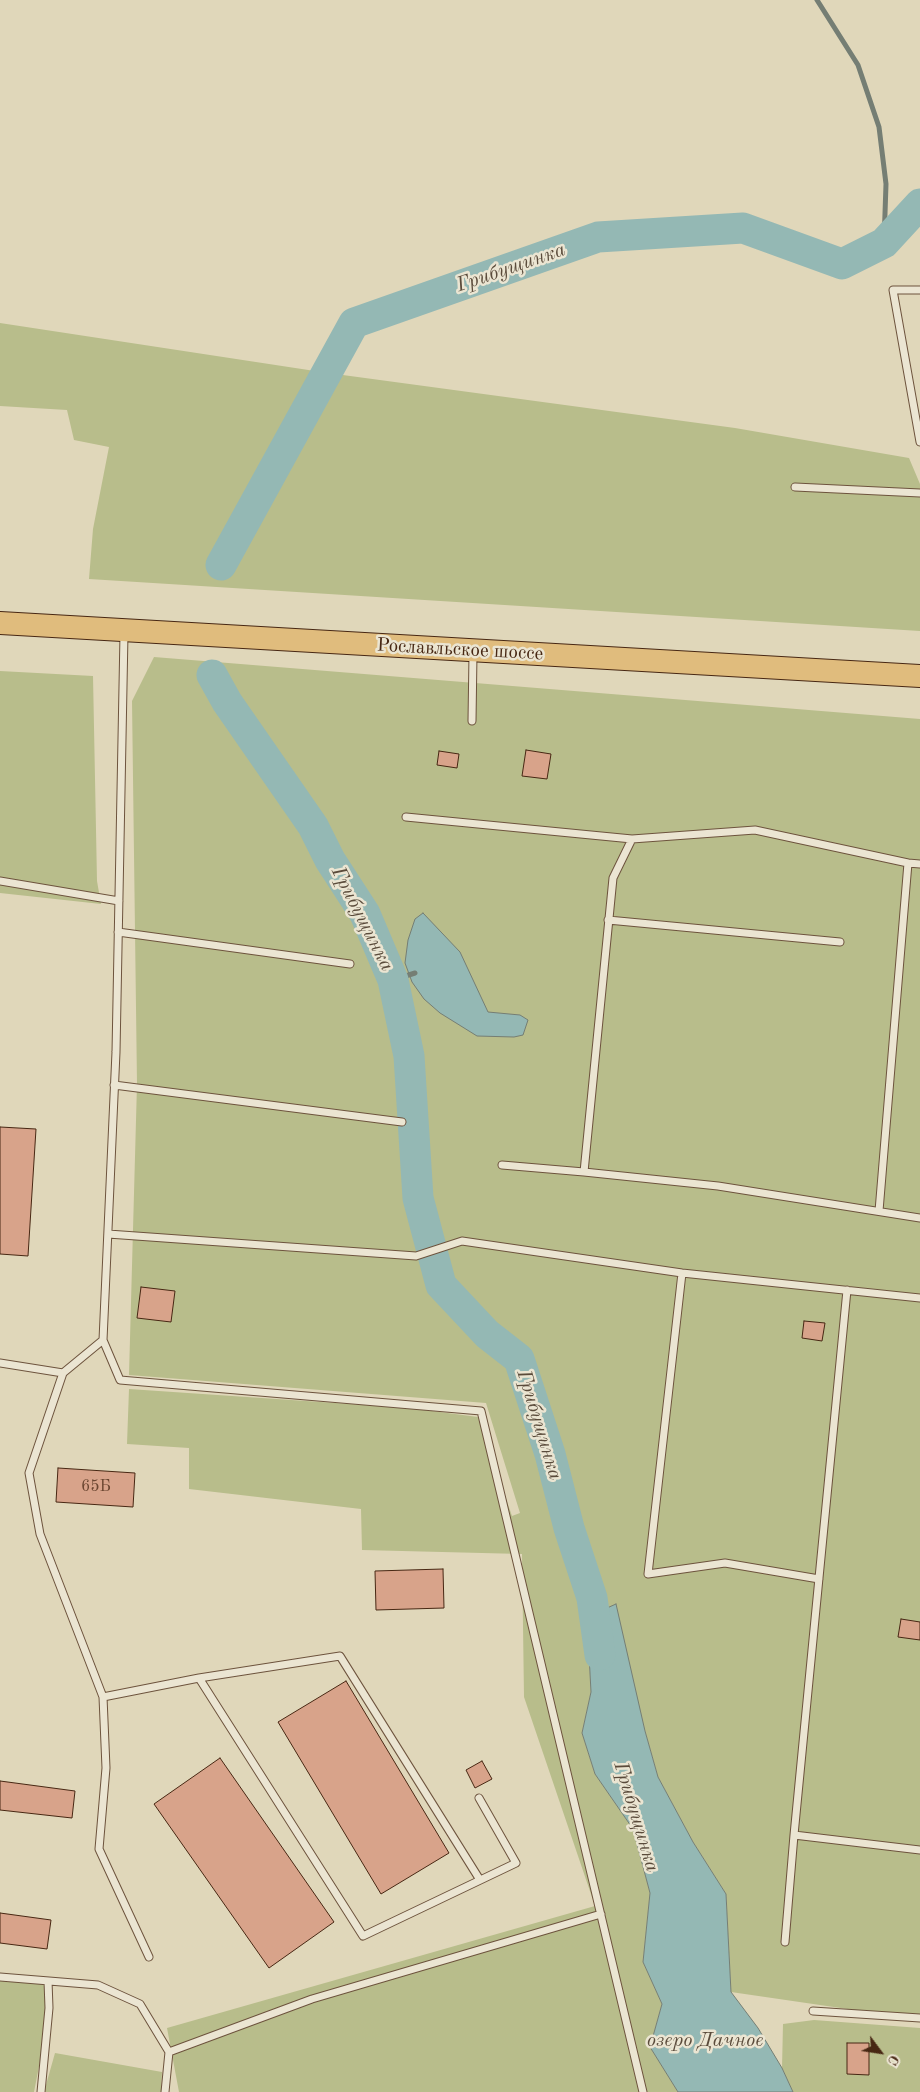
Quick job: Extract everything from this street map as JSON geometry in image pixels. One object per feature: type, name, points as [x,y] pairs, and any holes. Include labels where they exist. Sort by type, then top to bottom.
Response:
[{"type":"main road","name":"Рославльское шоссе","points":[[0,623],[920,676]]},
{"type":"lane","points":[[920,290],[893,290],[920,442]]},
{"type":"lane","points":[[795,487],[920,494]]},
{"type":"lane","points":[[124,631],[114,1085],[103,1340],[120,1380],[481,1411],[643,2092]]},
{"type":"lane","points":[[472,721],[473,651]]},
{"type":"lane","points":[[406,817],[632,839],[755,830],[920,864]]},
{"type":"lane","points":[[584,1172],[613,878],[632,839]]},
{"type":"lane","points":[[879,1211],[908,863]]},
{"type":"lane","points":[[0,881],[119,901]]},
{"type":"lane","points":[[608,920],[840,942]]},
{"type":"lane","points":[[118,932],[350,964]]},
{"type":"lane","points":[[114,1085],[402,1122]]},
{"type":"lane","points":[[502,1165],[718,1186],[920,1218]]},
{"type":"lane","points":[[108,1234],[416,1256],[462,1241],[682,1273],[920,1298]]},
{"type":"lane","points":[[682,1273],[648,1574],[725,1563],[819,1579]]},
{"type":"lane","points":[[785,1942],[847,1290]]},
{"type":"lane","points":[[103,1340],[63,1373],[30,1473],[40,1534],[103,1697],[106,1768],[99,1849],[149,1957]]},
{"type":"lane","points":[[0,1363],[63,1373]]},
{"type":"lane","points":[[103,1697],[199,1678],[340,1656],[480,1880]]},
{"type":"lane","points":[[199,1678],[363,1936],[516,1863],[479,1798]]},
{"type":"lane","points":[[794,1835],[920,1850]]},
{"type":"lane","points":[[169,2052],[312,1999],[601,1914]]},
{"type":"lane","points":[[0,1977],[98,1985],[140,2004],[169,2052],[166,2092]]},
{"type":"lane","points":[[41,2092],[49,2008],[48,1981]]},
{"type":"lane","points":[[813,2011],[920,2018]]},
{"type":"green space","points":[[0,323],[328,373],[735,428],[909,458],[920,484],[920,631],[89,579],[93,529],[109,447],[74,440],[67,410],[0,406]]},
{"type":"green space","points":[[154,657],[920,719],[920,2014],[868,2012],[731,1992],[726,1894],[693,1842],[658,1777],[645,1731],[587,1618],[591,1692],[582,1733],[595,1774],[633,1829],[650,1893],[643,1962],[662,2004],[650,2047],[678,2092],[179,2092],[167,2028],[595,1906],[524,1697],[522,1554],[362,1550],[361,1509],[189,1489],[189,1448],[127,1444],[129,1389],[409,1408],[478,1417],[512,1516],[520,1513],[486,1403],[129,1375],[137,1084],[132,701]]},
{"type":"green space","points":[[0,671],[93,676],[97,881],[101,904],[0,893]]},
{"type":"green space","points":[[0,1978],[47,1985],[42,2051],[34,2092],[0,2092]]},
{"type":"green space","points":[[814,2020],[920,2028],[920,2092],[793,2092],[782,2068],[783,2024]]},
{"type":"green space","points":[[55,2053],[162,2072],[161,2092],[44,2092]]},
{"type":"water","points":[[423,913],[460,952],[488,1012],[520,1015],[528,1020],[523,1035],[514,1037],[477,1036],[440,1013],[424,999],[412,982],[405,963],[408,940],[415,919]]},
{"type":"water","name":"озеро Дачное","points":[[616,1604],[645,1731],[658,1777],[693,1842],[726,1894],[731,1992],[758,2028],[782,2068],[793,2092],[678,2092],[650,2047],[662,2004],[643,1962],[650,1893],[633,1829],[595,1774],[582,1733],[591,1692],[587,1617]]},
{"type":"building","points":[[526,750],[551,754],[547,779],[522,776]]},
{"type":"building","points":[[439,751],[459,754],[457,768],[437,765]]},
{"type":"building","points":[[0,1127],[36,1129],[28,1256],[0,1254]]},
{"type":"building","points":[[141,1287],[175,1291],[171,1322],[137,1318]]},
{"type":"building","points":[[804,1321],[825,1323],[822,1341],[802,1338]]},
{"type":"building","points":[[58,1468],[135,1473],[133,1507],[56,1502]]},
{"type":"building","points":[[443,1569],[444,1608],[376,1610],[375,1571]]},
{"type":"building","points":[[901,1619],[920,1622],[920,1640],[898,1637]]},
{"type":"building","points":[[346,1681],[449,1853],[381,1894],[278,1722]]},
{"type":"building","points":[[220,1758],[334,1922],[269,1968],[154,1804]]},
{"type":"building","points":[[482,1761],[492,1779],[475,1788],[466,1770]]},
{"type":"building","points":[[0,1781],[75,1791],[72,1818],[0,1810]]},
{"type":"building","points":[[0,1913],[51,1920],[47,1949],[0,1943]]},
{"type":"building","points":[[847,2043],[869,2043],[869,2075],[847,2074]]},
{"type":"waterway","points":[[817,0],[858,65],[879,127],[886,184],[884,243]]},
{"type":"waterway","name":"Грибущинка","points":[[221,565],[354,323],[598,237],[743,228],[842,264],[884,243],[920,204]]},
{"type":"waterway","name":"Грибущинка","points":[[212,675],[227,702],[313,826],[330,860],[365,914],[393,980],[409,1056],[418,1198],[441,1285],[487,1334],[519,1359],[550,1454],[569,1528],[592,1598],[600,1655]]},
{"type":"waterway","points":[[393,980],[415,973]]}]
